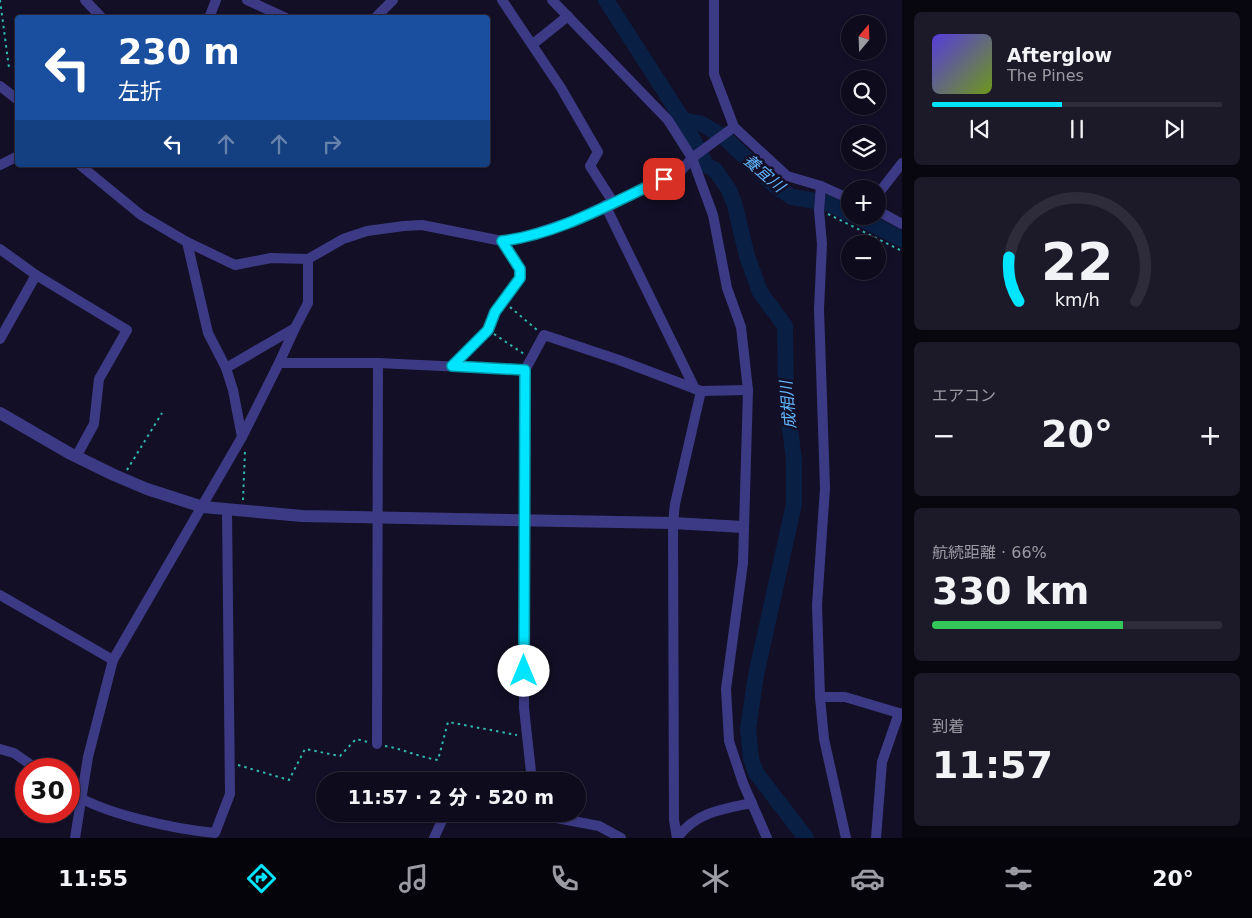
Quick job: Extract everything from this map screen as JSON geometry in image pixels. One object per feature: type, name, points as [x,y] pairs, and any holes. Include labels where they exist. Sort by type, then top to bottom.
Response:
[{"type":"street","points":[[85,0],[99,15]]},
{"type":"street","points":[[210,15],[216,0]]},
{"type":"street","points":[[247,0],[280,15]]},
{"type":"street","points":[[378,15],[393,0]]},
{"type":"street","points":[[502,0],[533,44],[598,152],[590,166],[698,390],[675,504],[673,523],[674,820],[677,838],[695,819],[716,811],[752,803]]},
{"type":"street","points":[[552,0],[668,120],[692,158],[713,215],[727,288],[741,328],[748,390],[743,527],[744,563],[726,689],[729,741],[767,838]]},
{"type":"street","points":[[714,0],[714,74],[734,127],[779,171],[794,179],[821,186],[841,195]]},
{"type":"street","points":[[533,44],[568,16]]},
{"type":"street","points":[[0,86],[15,98]]},
{"type":"street","points":[[82,167],[141,215],[187,242],[234,265],[271,258],[308,259],[343,239],[367,231],[404,226],[422,225],[502,241],[522,238],[547,230],[609,204],[681,171],[692,158],[734,127]]},
{"type":"street","points":[[0,165],[15,158]]},
{"type":"street","points":[[886,184],[902,164]]},
{"type":"street","points":[[821,186],[819,210],[822,244],[819,309],[825,488],[817,605],[820,697],[824,739],[846,838]]},
{"type":"street","points":[[886,216],[902,224]]},
{"type":"street","points":[[452,366],[488,330],[503,301],[520,278],[520,269],[502,241]]},
{"type":"street","points":[[187,242],[208,333],[226,368],[233,390],[242,437]]},
{"type":"street","points":[[0,249],[36,275],[127,330],[99,379],[94,424],[76,457]]},
{"type":"street","points":[[75,838],[88,757],[113,660],[242,437],[308,304],[308,259]]},
{"type":"street","points":[[0,339],[36,275]]},
{"type":"street","points":[[226,368],[295,328]]},
{"type":"street","points":[[531,772],[524,708],[525,370],[531,358],[544,336],[620,360],[698,390],[748,390]]},
{"type":"street","points":[[279,363],[378,363],[525,370]]},
{"type":"street","points":[[377,744],[378,363]]},
{"type":"street","points":[[0,413],[76,457],[122,479],[203,507],[302,516],[673,523],[743,527]]},
{"type":"street","points":[[82,801],[159,824],[215,836],[230,794],[227,510]]},
{"type":"street","points":[[0,595],[113,660]]},
{"type":"street","points":[[820,697],[854,699],[901,714],[882,762],[876,838]]},
{"type":"street","points":[[0,749],[14,753],[21,758]]},
{"type":"street","points":[[434,838],[441,822]]},
{"type":"street","points":[[578,822],[599,826],[620,838]]},
{"type":"path","points":[[0,0],[10,68]]},
{"type":"path","points":[[819,210],[902,251]]},
{"type":"path","points":[[503,301],[544,336]]},
{"type":"path","points":[[488,330],[531,358]]},
{"type":"path","points":[[122,479],[162,413]]},
{"type":"path","points":[[242,437],[246,453],[243,500]]},
{"type":"waterway","name":"成相川","points":[[606,0],[683,120],[706,165],[715,170],[729,190],[735,206],[747,256],[760,292],[785,326],[786,397],[794,460],[794,504],[756,675],[748,729],[751,759],[756,773],[806,838]]},
{"type":"waterway","name":"養宜川","points":[[683,120],[702,124],[725,138],[774,185],[792,197],[827,203],[841,210]]},
{"type":"waterway","name":"養宜川","points":[[874,225],[902,239]]},
{"type":"route","points":[[524,671],[525,370],[452,366],[476,345],[488,330],[495,312],[520,278],[520,269],[502,241],[522,238],[572,221],[664,179]]}]
